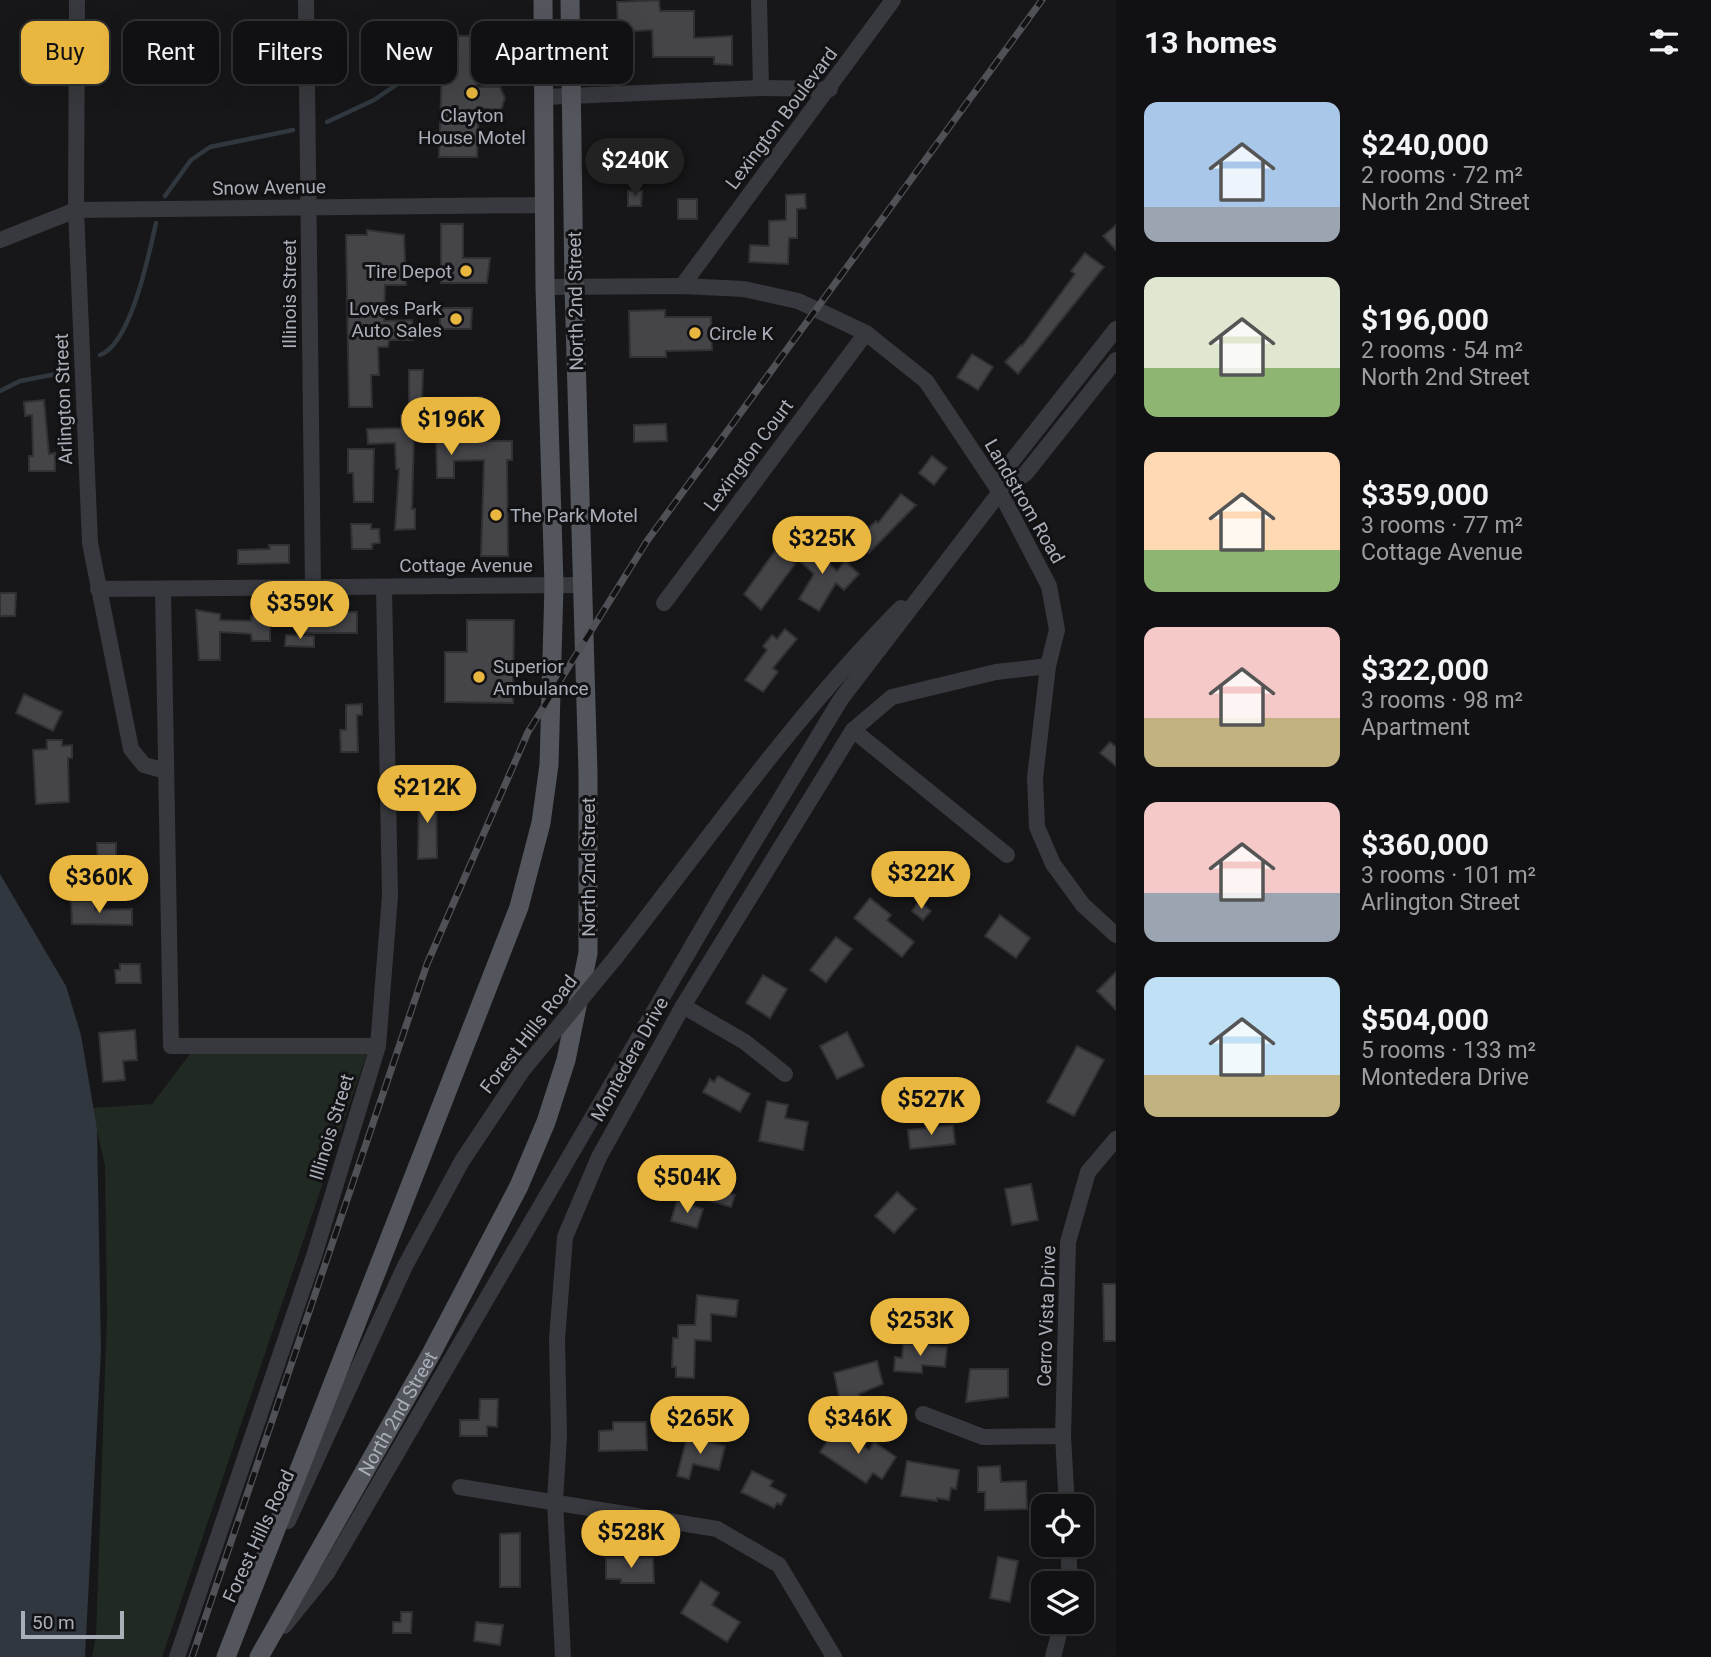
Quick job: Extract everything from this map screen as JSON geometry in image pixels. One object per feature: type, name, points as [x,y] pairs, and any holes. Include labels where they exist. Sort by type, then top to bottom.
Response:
[{"type":"main road","name":"North 2nd Street","points":[[227,1654],[519,907],[541,823],[549,765],[554,585],[545,288],[543,0]]},
{"type":"main road","name":"North 2nd Street","points":[[259,1657],[424,1366],[519,1186],[546,1122],[566,1060],[588,953],[588,774],[574,286],[570,0]]},
{"type":"street","name":"Arlington Street","points":[[76,0],[76,211],[90,543],[131,749],[144,765],[166,771]]},
{"type":"street","name":"Illinois Street","points":[[306,0],[313,587]]},
{"type":"street","points":[[759,0],[761,88]]},
{"type":"street","name":"Lexington Boulevard","points":[[682,286],[830,89],[893,0]]},
{"type":"street","points":[[545,97],[761,88],[830,89]]},
{"type":"street","name":"Snow Avenue","points":[[1,237],[76,211],[544,205]]},
{"type":"street","points":[[545,288],[682,286]]},
{"type":"street","name":"Landstrom Road","points":[[682,286],[744,289],[798,300],[866,333],[926,381],[1000,492],[1049,586],[1057,630],[1048,666],[1035,778],[1037,827],[1053,864],[1075,895],[1116,936]]},
{"type":"street","name":"Forest Hills Road","points":[[1000,492],[1005,470],[1116,329]]},
{"type":"street","name":"Lexington Court","points":[[664,603],[866,333]]},
{"type":"street","name":"Forest Hills Road","points":[[259,1657],[327,1573],[720,898],[841,699],[1000,492],[1026,473],[1116,360]]},
{"type":"street","name":"Forest Hills Road","points":[[227,1654],[405,1266],[462,1161],[522,1070],[617,957],[749,783],[850,659],[954,554]]},
{"type":"street","name":"Cottage Avenue","points":[[98,589],[583,585]]},
{"type":"street","name":"Illinois Street","points":[[177,1657],[314,1256],[377,1046],[390,896],[384,587]]},
{"type":"street","points":[[163,589],[171,1046],[377,1046]]},
{"type":"street","name":"Montedera Drive","points":[[563,1657],[555,1501],[559,1436],[557,1339],[565,1237],[599,1157],[683,1006],[853,730],[892,698],[971,677],[1048,666]]},
{"type":"street","points":[[853,730],[1007,855]]},
{"type":"street","points":[[683,1006],[745,1042],[785,1074]]},
{"type":"street","name":"Cerro Vista Drive","points":[[1065,1494],[1063,1436],[1068,1242],[1088,1172],[1116,1139]]},
{"type":"street","points":[[923,1414],[983,1437],[1063,1436]]},
{"type":"street","points":[[460,1487],[718,1530],[779,1565],[834,1657]]},
{"type":"street","points":[[1053,1657],[1059,1634]]},
{"type":"shaded area","points":[[0,874],[66,986],[81,1035],[97,1129],[101,1350],[85,1657],[0,1657]]},
{"type":"shaded area","points":[[193,1050],[367,1053],[162,1657],[92,1657],[96,1636],[107,1314],[105,1166],[92,1108],[152,1104]]},
{"type":"building","points":[[659,0],[660,11],[694,11],[694,38],[732,36],[732,65],[714,64],[714,57],[653,57],[652,30],[633,31],[633,21],[618,21],[617,2]]},
{"type":"building","name":"Clayton House Motel","points":[[457,36],[471,36],[471,84],[477,84],[477,87],[500,87],[505,98],[501,110],[479,108],[477,157],[439,157],[441,84],[457,84]]},
{"type":"building","points":[[628,191],[642,191],[641,206],[628,206]]},
{"type":"building","points":[[805,194],[806,208],[797,209],[797,238],[789,238],[788,264],[749,262],[750,245],[769,246],[769,221],[786,220],[786,195]]},
{"type":"building","points":[[678,199],[697,199],[697,219],[678,219]]},
{"type":"building","points":[[441,224],[463,224],[463,258],[490,258],[487,283],[441,283]]},
{"type":"building","points":[[1116,225],[1116,250],[1103,236]]},
{"type":"building","points":[[367,230],[404,235],[406,285],[385,285],[384,321],[412,320],[413,340],[389,340],[388,347],[378,347],[379,375],[371,375],[372,407],[349,407],[346,235],[367,235]]},
{"type":"building","points":[[1085,253],[1104,267],[1018,374],[1005,362],[1022,346],[1075,274],[1071,271]]},
{"type":"building","name":"Loves Park Auto Sales","points":[[440,308],[472,308],[471,329],[440,329]]},
{"type":"building","points":[[665,310],[665,317],[711,317],[712,350],[666,351],[666,357],[630,357],[629,311]]},
{"type":"building","points":[[972,354],[993,367],[978,390],[957,377]]},
{"type":"building","points":[[409,370],[423,370],[422,398],[482,397],[483,441],[512,441],[512,460],[507,460],[508,556],[481,556],[484,460],[454,461],[454,478],[437,478],[436,435],[414,435],[412,509],[415,509],[415,529],[395,530],[399,469],[396,469],[395,443],[368,444],[367,429],[401,428],[401,415],[409,415]]},
{"type":"building","points":[[44,400],[49,454],[55,453],[55,471],[29,471],[29,456],[33,456],[32,415],[25,416],[24,402]]},
{"type":"building","points":[[666,424],[667,441],[634,442],[634,425]]},
{"type":"building","points":[[348,449],[374,449],[373,502],[354,502],[353,473],[348,473]]},
{"type":"building","points":[[932,456],[947,468],[934,485],[919,473]]},
{"type":"building","points":[[901,494],[916,505],[869,553],[856,540],[876,521],[878,523]]},
{"type":"building","points":[[351,524],[371,524],[371,529],[379,529],[380,543],[372,544],[372,549],[352,549]]},
{"type":"building","points":[[804,541],[837,571],[845,561],[859,574],[844,590],[836,583],[819,611],[799,599],[814,574],[792,554]]},
{"type":"building","points":[[269,545],[289,545],[289,563],[238,564],[238,550],[270,549]]},
{"type":"building","points":[[775,551],[795,564],[761,610],[744,594]]},
{"type":"building","points":[[0,593],[16,593],[15,616],[0,616]]},
{"type":"building","points":[[196,610],[220,614],[220,620],[251,621],[251,616],[270,616],[270,641],[252,641],[251,634],[220,632],[220,660],[199,660]]},
{"type":"building","points":[[330,612],[357,612],[357,633],[305,633],[305,618],[330,618]]},
{"type":"building","name":"Superior Ambulance","points":[[467,620],[514,620],[513,703],[445,702],[445,652],[467,652]]},
{"type":"building","points":[[785,629],[797,639],[773,668],[778,672],[763,692],[745,680],[767,650],[763,646],[772,635],[777,639]]},
{"type":"building","points":[[286,635],[314,636],[314,647],[285,646]]},
{"type":"building","points":[[24,694],[62,712],[53,731],[16,713]]},
{"type":"building","points":[[362,704],[362,715],[357,715],[358,752],[341,752],[340,730],[346,730],[346,705]]},
{"type":"building","points":[[47,740],[62,740],[62,746],[72,745],[72,758],[68,758],[69,802],[36,804],[33,750],[47,749]]},
{"type":"building","points":[[1110,742],[1116,747],[1116,766],[1100,753]]},
{"type":"building","points":[[419,791],[436,791],[437,858],[418,859]]},
{"type":"building","points":[[97,843],[116,843],[116,878],[62,881],[62,867],[98,866]]},
{"type":"building","points":[[898,857],[912,864],[897,892],[884,885]]},
{"type":"building","points":[[870,898],[891,915],[887,920],[914,942],[902,957],[854,918]]},
{"type":"building","points":[[71,901],[95,901],[95,910],[132,909],[132,925],[72,924]]},
{"type":"building","points":[[919,901],[931,911],[923,920],[912,911]]},
{"type":"building","points":[[1000,915],[1030,938],[1016,958],[985,936]]},
{"type":"building","points":[[836,937],[852,949],[826,982],[810,970]]},
{"type":"building","points":[[120,964],[140,964],[141,983],[116,983],[115,970],[120,970]]},
{"type":"building","points":[[1116,972],[1116,1010],[1097,991]]},
{"type":"building","points":[[763,975],[787,989],[770,1018],[746,1003]]},
{"type":"building","points":[[135,1030],[137,1060],[123,1061],[125,1080],[103,1082],[99,1033]]},
{"type":"building","points":[[847,1032],[864,1066],[837,1079],[820,1046]]},
{"type":"building","points":[[1077,1046],[1104,1060],[1074,1116],[1047,1102]]},
{"type":"building","points":[[718,1076],[750,1094],[740,1112],[703,1092],[710,1079],[714,1082]]},
{"type":"building","points":[[767,1101],[788,1105],[785,1118],[808,1122],[803,1150],[759,1141]]},
{"type":"building","points":[[953,1125],[955,1144],[910,1149],[908,1130]]},
{"type":"building","points":[[1031,1184],[1038,1220],[1012,1225],[1005,1189]]},
{"type":"building","points":[[712,1187],[735,1195],[731,1207],[708,1200]]},
{"type":"building","points":[[897,1192],[916,1209],[894,1233],[875,1216]]},
{"type":"building","points":[[677,1201],[703,1209],[697,1228],[671,1221]]},
{"type":"building","points":[[1103,1284],[1116,1284],[1116,1341],[1104,1341]]},
{"type":"building","points":[[697,1295],[738,1300],[736,1317],[711,1314],[711,1341],[695,1340],[694,1378],[676,1377],[676,1367],[672,1367],[673,1338],[678,1338],[678,1325],[695,1325]]},
{"type":"building","points":[[903,1344],[947,1347],[945,1367],[922,1365],[922,1373],[894,1371],[895,1357],[902,1358]]},
{"type":"building","points":[[877,1361],[883,1384],[859,1394],[863,1411],[843,1416],[834,1373]]},
{"type":"building","points":[[970,1369],[1008,1369],[1008,1397],[966,1402]]},
{"type":"building","points":[[480,1399],[498,1399],[497,1427],[487,1426],[487,1436],[460,1436],[460,1420],[479,1420]]},
{"type":"building","points":[[613,1422],[646,1422],[647,1450],[599,1451],[599,1431],[613,1430]]},
{"type":"building","points":[[836,1428],[869,1450],[874,1442],[896,1457],[882,1479],[873,1473],[866,1483],[820,1452]]},
{"type":"building","points":[[687,1437],[725,1446],[719,1470],[693,1464],[689,1479],[677,1476]]},
{"type":"building","points":[[907,1461],[959,1470],[956,1489],[951,1488],[949,1500],[901,1496]]},
{"type":"building","points":[[1000,1466],[1001,1482],[1026,1481],[1027,1509],[985,1510],[985,1492],[978,1492],[978,1467]]},
{"type":"building","points":[[752,1471],[773,1481],[770,1486],[786,1495],[781,1505],[777,1503],[774,1508],[741,1492]]},
{"type":"building","points":[[520,1533],[520,1587],[500,1587],[500,1534]]},
{"type":"building","points":[[998,1557],[1018,1561],[1010,1602],[990,1598]]},
{"type":"building","points":[[606,1558],[653,1558],[654,1583],[621,1583],[621,1579],[606,1579]]},
{"type":"building","points":[[701,1581],[719,1593],[712,1605],[740,1622],[727,1642],[681,1613]]},
{"type":"building","points":[[401,1612],[412,1612],[411,1633],[393,1633],[393,1622],[401,1622]]},
{"type":"building","points":[[476,1622],[503,1625],[500,1645],[474,1641]]},
{"type":"waterway","points":[[327,122],[374,100],[397,84]]},
{"type":"waterway","points":[[165,196],[191,160],[210,147],[293,130]]},
{"type":"waterway","points":[[100,355],[111,347],[121,334],[129,317],[156,223]]},
{"type":"waterway","points":[[0,391],[20,381],[62,373]]},
{"type":"railway","points":[[192,1657],[427,964],[528,732],[647,541],[1042,0]]},
{"type":"place","name":"Clayton House Motel","points":[[472,93]]},
{"type":"place","name":"Tire Depot","points":[[466,271]]},
{"type":"place","name":"Loves Park Auto Sales","points":[[456,319]]},
{"type":"place","name":"Circle K","points":[[695,333]]},
{"type":"place","name":"The Park Motel","points":[[496,515]]},
{"type":"place","name":"Superior Ambulance","points":[[479,677]]}]
